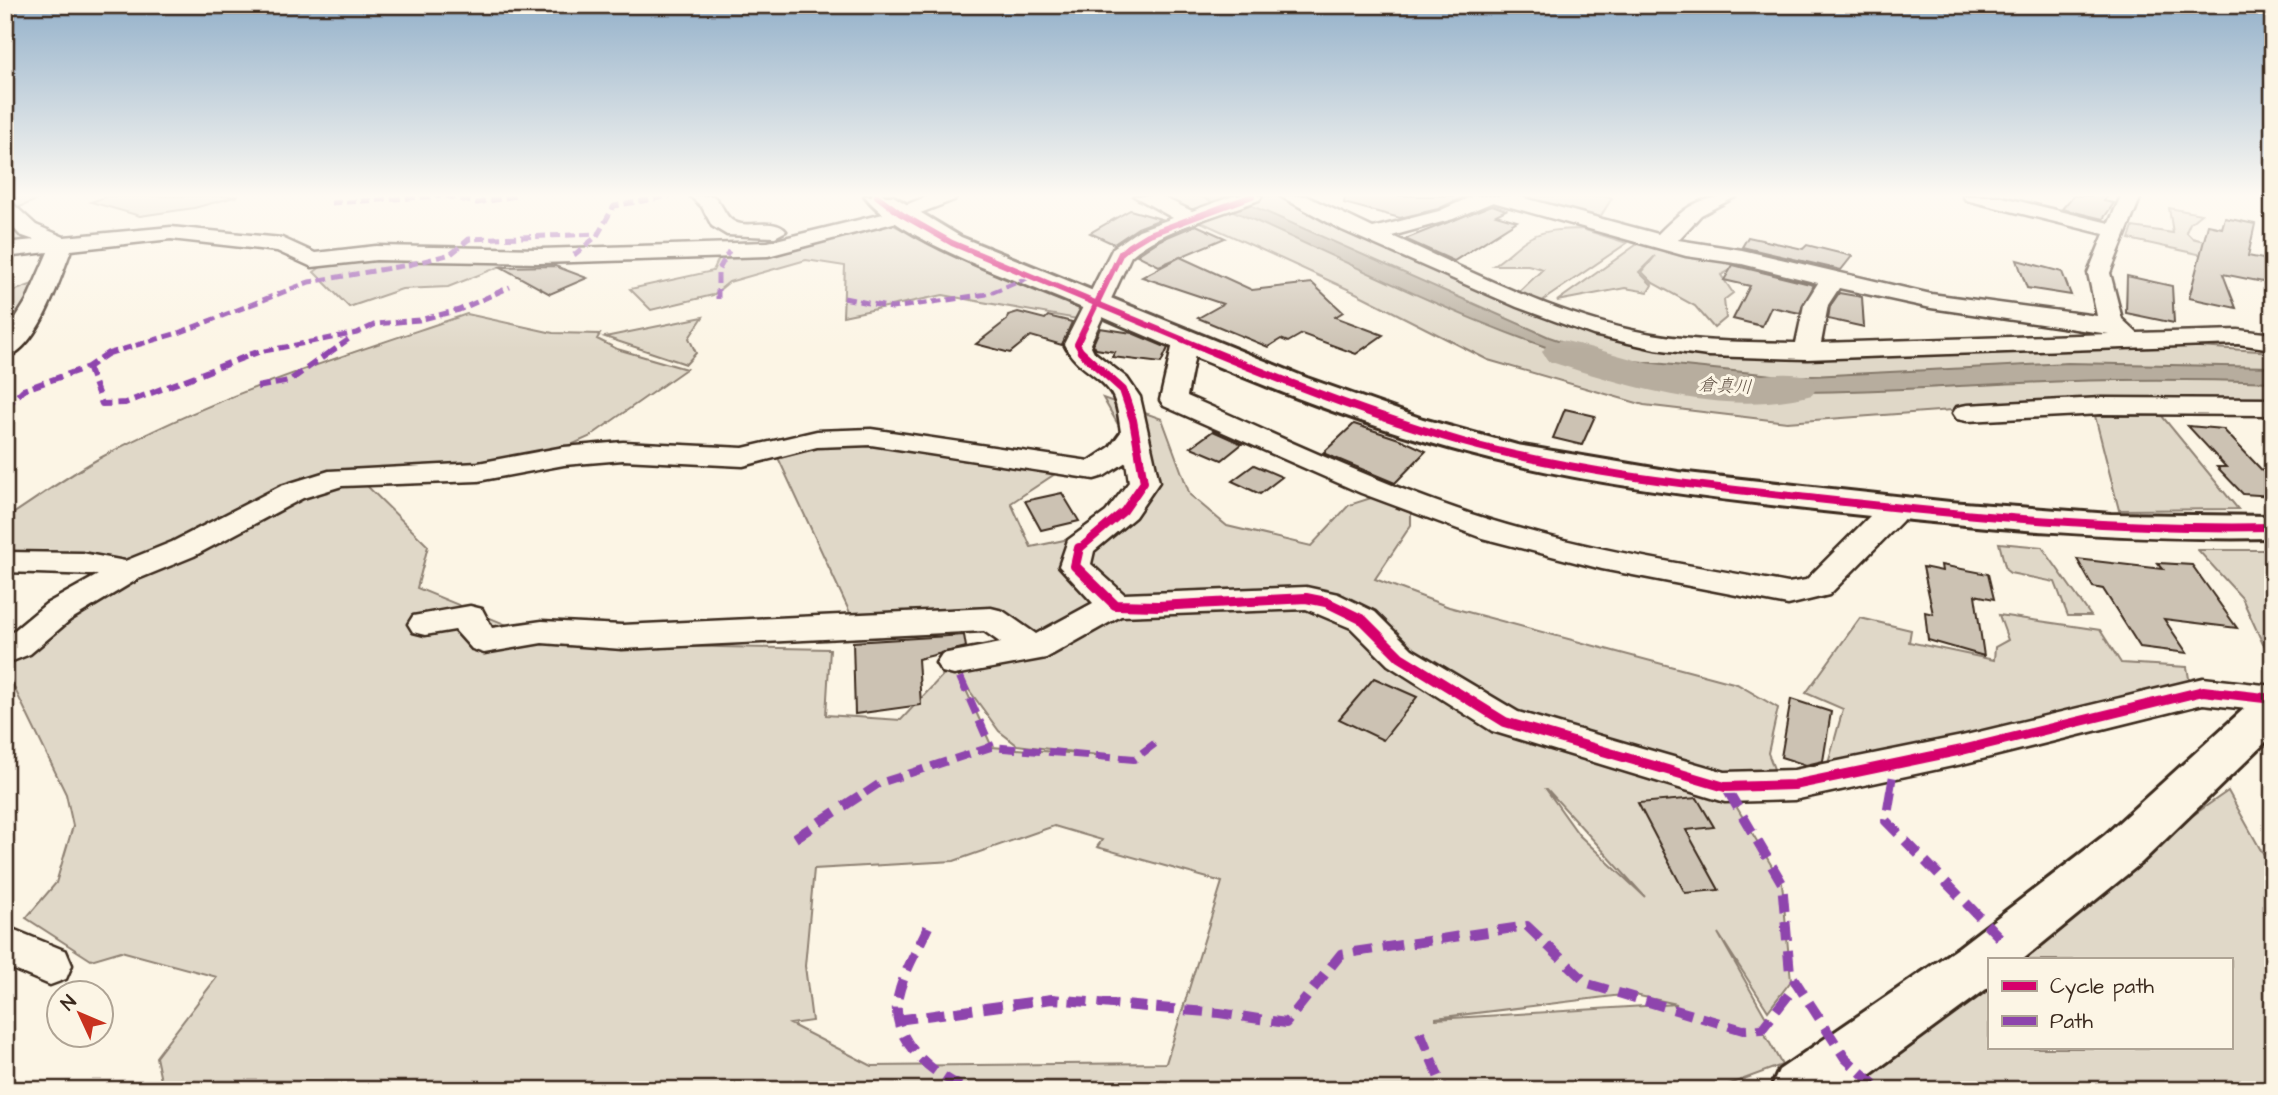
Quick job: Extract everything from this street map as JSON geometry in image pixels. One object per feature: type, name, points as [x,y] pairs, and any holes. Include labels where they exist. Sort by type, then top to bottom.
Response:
[{"type":"street","points":[[5,250],[33,247]]},
{"type":"street","points":[[5,350],[31,317],[61,247]]},
{"type":"street","points":[[286,247],[312,260],[376,253],[540,256],[683,253],[774,247]]},
{"type":"street","points":[[962,247],[1327,396],[1475,445],[1572,467],[1660,482],[2024,521],[2192,530],[2273,527]]},
{"type":"street","points":[[1115,605],[1075,566],[1079,547],[1114,525],[1132,504],[1144,482],[1125,393],[1109,374],[1081,356],[1077,344],[1121,253],[1130,247]]},
{"type":"street","points":[[1400,247],[1574,323],[1656,342],[1725,349],[1807,351],[2124,333],[2238,337],[2273,342]]},
{"type":"street","points":[[1685,247],[1742,257],[1833,281],[1931,301],[2124,333]]},
{"type":"street","points":[[2110,247],[2099,273],[2110,322],[2124,333]]},
{"type":"street","points":[[1807,351],[1813,308],[1821,292],[1833,281]]},
{"type":"street","points":[[1186,339],[1173,400],[1387,494],[1494,531],[1616,561],[1788,594],[1817,588],[1896,507]]},
{"type":"street","points":[[1967,413],[2128,405],[2273,407]]},
{"type":"street","points":[[9,657],[58,612],[127,572],[183,549],[292,492],[339,477],[478,472],[564,456],[623,451],[743,457],[817,439],[871,437],[1094,471],[1120,453],[1134,434]]},
{"type":"street","points":[[5,562],[66,563],[113,567],[127,572]]},
{"type":"street","points":[[954,663],[1034,650],[1115,605],[1158,606],[1306,598],[1326,602],[1363,620],[1400,657],[1505,722],[1725,787],[1794,785],[1962,750],[2203,691],[2270,713],[2123,849],[1978,964],[1800,1090]]},
{"type":"street","points":[[425,624],[470,617],[471,628],[484,641],[542,632],[636,636],[815,631],[990,619],[1034,650]]},
{"type":"street","points":[[5,945],[50,965]]},
{"type":"shaded area","points":[[5,247],[28,247],[5,250]]},
{"type":"shaded area","points":[[781,247],[940,247],[1087,305],[1077,319],[943,295],[843,316],[845,266],[806,260],[729,282],[713,295],[651,310],[630,289],[713,271],[719,258]]},
{"type":"shaded area","points":[[1256,247],[1400,247],[1574,322],[1770,357],[2111,341],[2273,352],[2273,404],[2048,403],[1787,422],[1644,405],[1488,360],[1354,292]]},
{"type":"shaded area","points":[[1517,247],[1621,247],[1542,301],[1518,293],[1543,269],[1528,265],[1494,265]]},
{"type":"shaded area","points":[[1633,247],[1672,247],[1738,263],[1736,267],[1721,275],[1733,293],[1724,300],[1726,318],[1714,328],[1695,306],[1653,283],[1642,272],[1655,256],[1639,272],[1652,285],[1648,292],[1625,288],[1557,301]]},
{"type":"shaded area","points":[[2166,247],[2223,247],[2216,258]]},
{"type":"shaded area","points":[[527,256],[448,287],[402,289],[349,307],[314,272],[333,258]]},
{"type":"shaded area","points":[[33,284],[18,314],[5,328],[5,294]]},
{"type":"shaded area","points":[[467,314],[553,333],[600,334],[597,339],[617,349],[686,369],[589,437],[535,461],[447,473],[357,476],[428,546],[417,588],[529,634],[563,644],[830,649],[826,715],[901,720],[954,663],[959,674],[1028,643],[990,619],[857,628],[774,449],[817,439],[871,437],[1067,466],[1011,503],[1031,547],[1102,532],[1079,547],[1064,571],[1097,591],[1075,566],[1132,504],[1141,465],[1103,398],[1162,419],[1190,495],[1227,526],[1311,546],[1349,505],[1374,497],[1411,513],[1411,525],[1375,579],[1449,607],[1737,684],[1778,708],[1768,753],[1780,785],[1730,796],[1782,883],[1791,981],[1768,1011],[1718,933],[1765,1016],[1769,1017],[1762,1029],[1782,1065],[1714,1090],[163,1090],[156,1057],[217,977],[121,951],[91,960],[26,918],[56,883],[73,826],[66,794],[6,671],[62,609],[125,572],[54,563],[5,561],[5,519],[88,465],[188,415],[280,378]],"holes":[[[961,679],[999,731],[1017,745],[1106,756],[992,747]],[[1546,789],[1645,897],[1579,835]],[[1054,826],[1102,840],[1097,847],[1222,882],[1166,1063],[872,1066],[790,1024],[812,1021],[805,966],[814,869],[954,861]],[[1630,994],[1677,1004],[1436,1019]]]},
{"type":"shaded area","points":[[703,317],[689,338],[696,353],[686,364],[605,337]]},
{"type":"shaded area","points":[[2095,416],[2162,416],[2238,509],[2119,510]]},
{"type":"shaded area","points":[[1999,543],[2042,547],[2091,616],[2068,616],[2055,582],[2006,570]]},
{"type":"shaded area","points":[[2198,550],[2273,550],[2273,651],[2263,644],[2242,598]]},
{"type":"shaded area","points":[[1999,615],[2100,630],[2121,663],[2187,667],[2190,684],[1826,771],[1843,709],[1806,693],[1860,618],[1911,630],[1909,642],[1994,660],[1995,647],[2008,640]]},
{"type":"shaded area","points":[[2228,791],[2273,872],[2273,1090],[1797,1090]]},
{"type":"water","points":[[1313,247],[1346,247],[1549,337],[1614,359],[1792,377],[2068,363],[2273,367],[2273,382],[2084,381],[1824,392],[1725,388],[1627,372],[1571,356],[1410,292]]},
{"type":"building","points":[[1149,247],[1204,247],[1159,266],[1137,255]]},
{"type":"building","points":[[1423,247],[1476,247],[1454,261]]},
{"type":"building","points":[[1742,247],[1816,247],[1852,256],[1841,270]]},
{"type":"building","points":[[2202,247],[2250,247],[2248,256],[2273,261],[2273,284],[2223,274],[2236,308],[2189,298]]},
{"type":"building","points":[[1180,257],[1252,290],[1312,283],[1343,312],[1335,317],[1383,335],[1356,354],[1302,334],[1288,342],[1281,339],[1268,347],[1198,318],[1223,304],[1142,277]]},
{"type":"building","points":[[2017,260],[2062,272],[2071,295],[2027,288]]},
{"type":"building","points":[[1733,265],[1814,285],[1800,313],[1771,307],[1762,326],[1733,319],[1750,286],[1724,280]]},
{"type":"building","points":[[555,266],[587,278],[550,294],[501,267]]},
{"type":"building","points":[[2127,276],[2172,286],[2174,323],[2126,313]]},
{"type":"building","points":[[1839,293],[1862,297],[1864,327],[1828,319],[1830,306]]},
{"type":"building","points":[[1018,312],[1072,322],[1062,345],[1031,336],[1010,353],[976,344],[1007,320],[1008,315]]},
{"type":"building","points":[[1100,328],[1132,333],[1168,348],[1161,363],[1112,357],[1115,352],[1096,349],[1093,344]]},
{"type":"building","points":[[1565,409],[1595,416],[1582,445],[1553,438]]},
{"type":"building","points":[[1354,424],[1426,451],[1395,483],[1323,453]]},
{"type":"building","points":[[2188,426],[2223,429],[2273,482],[2273,496],[2243,494],[2217,467],[2226,467]]},
{"type":"building","points":[[1213,431],[1242,444],[1222,460],[1191,447]]},
{"type":"building","points":[[1254,465],[1282,477],[1260,494],[1232,481]]},
{"type":"building","points":[[1062,493],[1079,521],[1041,530],[1025,501]]},
{"type":"building","points":[[2077,559],[2163,569],[2158,563],[2192,565],[2237,628],[2164,619],[2187,653],[2140,647],[2103,589],[2093,587]]},
{"type":"building","points":[[1941,565],[1988,574],[1994,599],[1975,595],[1984,656],[1928,640],[1925,612],[1933,614],[1923,567],[1942,571]]},
{"type":"building","points":[[964,635],[966,647],[918,659],[921,705],[855,714],[853,642]]},
{"type":"building","points":[[1374,678],[1417,697],[1383,740],[1339,719]]},
{"type":"building","points":[[1791,699],[1831,712],[1823,761],[1806,765],[1781,757]]},
{"type":"building","points":[[1697,798],[1714,827],[1686,830],[1719,890],[1685,893],[1638,803]]},
{"type":"waterway","name":"倉真川","points":[[1562,352],[1629,373],[1721,389],[1797,386]]},
{"type":"marked path","points":[[5,408],[23,390],[88,367],[110,352],[181,332],[309,282],[408,265],[451,254],[459,247]]},
{"type":"marked path","points":[[574,255],[584,247]]},
{"type":"marked path","points":[[718,299],[718,271],[729,251]]},
{"type":"marked path","points":[[844,298],[892,308],[952,297],[988,294],[1032,276]]},
{"type":"marked path","points":[[88,367],[102,404],[125,403],[244,355],[357,333],[376,324],[419,320],[459,310],[510,287]]},
{"type":"marked path","points":[[257,387],[289,381],[352,337]]},
{"type":"marked path","points":[[960,677],[991,747]]},
{"type":"marked path","points":[[795,838],[880,783],[991,747],[1134,759],[1161,739]]},
{"type":"marked path","points":[[1894,769],[1886,821],[2004,942]]},
{"type":"marked path","points":[[1725,787],[1782,883],[1790,973],[1845,1058],[1880,1090]]},
{"type":"marked path","points":[[897,1020],[1052,999],[1219,1013],[1286,1023],[1341,954],[1527,926],[1588,984],[1743,1030],[1762,1029],[1797,984]]},
{"type":"marked path","points":[[928,927],[908,970],[898,997],[896,1012],[900,1027],[916,1054],[942,1076],[968,1090]]},
{"type":"marked path","points":[[1420,1032],[1444,1090]]},
{"type":"cycle path","points":[[962,247],[1295,385],[1411,426],[1517,455],[1678,483],[1950,513],[2111,525],[2273,527]]},
{"type":"cycle path","points":[[1128,247],[1121,253],[1104,293],[1077,344],[1085,358],[1123,390],[1133,420],[1144,482],[1116,519],[1079,547],[1075,566],[1115,605],[1158,606],[1306,598],[1326,602],[1363,620],[1400,657],[1505,722],[1725,787],[1794,785],[1962,750],[2203,691],[2273,699]]}]
